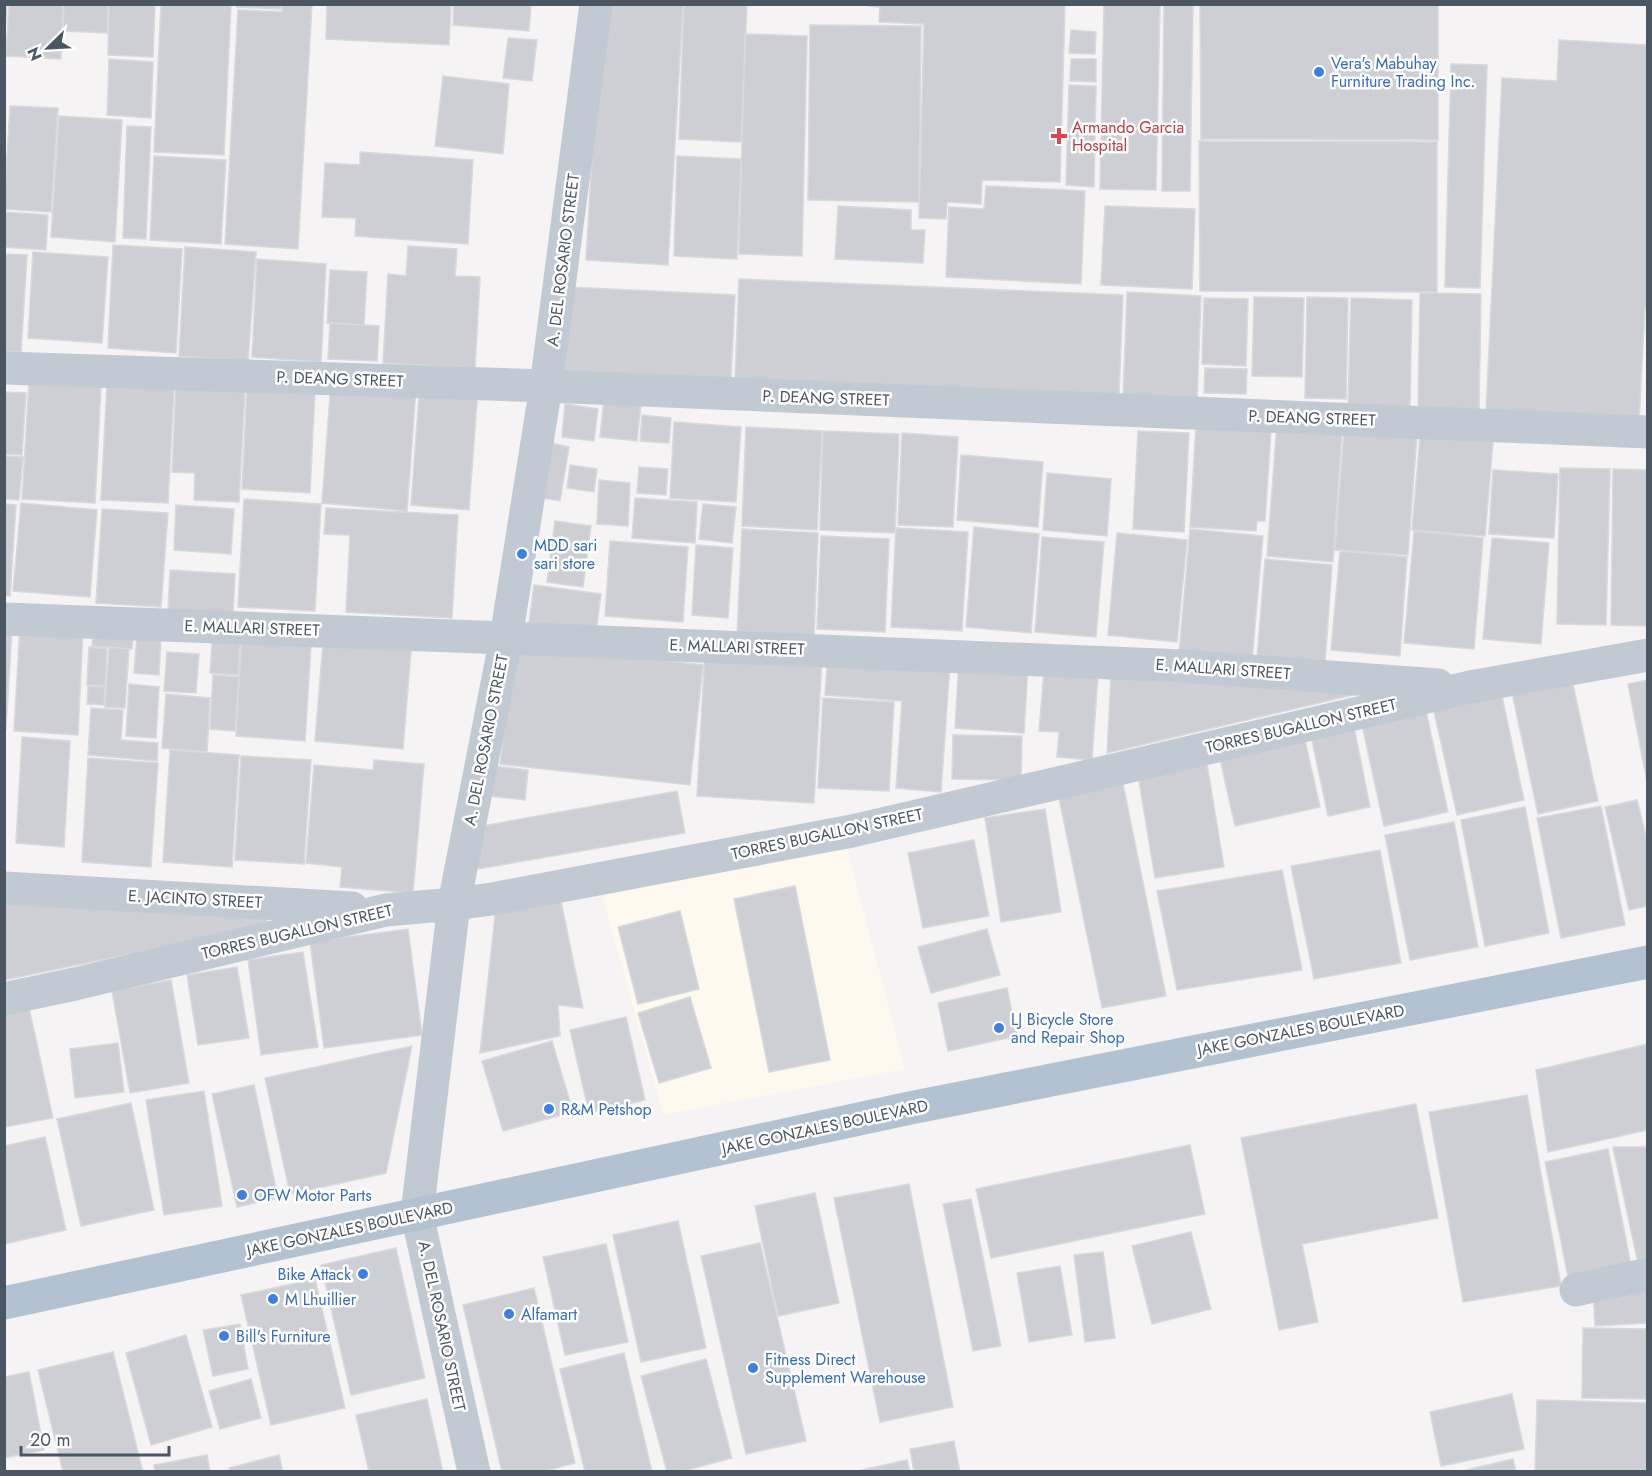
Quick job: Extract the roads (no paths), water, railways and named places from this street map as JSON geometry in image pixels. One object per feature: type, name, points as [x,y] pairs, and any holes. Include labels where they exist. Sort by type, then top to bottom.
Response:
[{"type":"main road","name":"JAKE GONZALES BOULEVARD","points":[[4,1303],[910,1108],[1647,962]]},
{"type":"street","name":"A. DEL ROSARIO STREET","points":[[474,1472],[417,1214],[454,904],[506,638],[546,386],[596,4]]},
{"type":"street","name":"P. DEANG STREET","points":[[4,369],[546,386],[1647,432]]},
{"type":"street","name":"E. MALLARI STREET","points":[[4,619],[1184,666],[1470,687]]},
{"type":"street","name":"TORRES BUGALLON STREET","points":[[4,999],[387,910],[492,899],[852,831],[1470,687],[1647,655]]},
{"type":"street","name":"E. JACINTO STREET","points":[[4,888],[387,910]]},
{"type":"street","points":[[1576,1290],[1647,1274]]},
{"type":"place","name":"Vera's Mabuhay Furniture Trading Inc.","points":[[1319,72]]},
{"type":"place","name":"Armando Garcia Hospital","points":[[1059,136]]},
{"type":"place","name":"MDD sari sari store","points":[[522,554]]},
{"type":"place","name":"LJ Bicycle Store and Repair Shop","points":[[999,1028]]},
{"type":"place","name":"R&M Petshop","points":[[549,1109]]},
{"type":"place","name":"OFW Motor Parts","points":[[242,1195]]},
{"type":"place","name":"Bike Attack","points":[[363,1274]]},
{"type":"place","name":"M Lhuillier","points":[[273,1299]]},
{"type":"place","name":"Alfamart","points":[[509,1314]]},
{"type":"place","name":"Bill's Furniture","points":[[224,1336]]},
{"type":"place","name":"Fitness Direct Supplement Warehouse","points":[[753,1368]]}]
